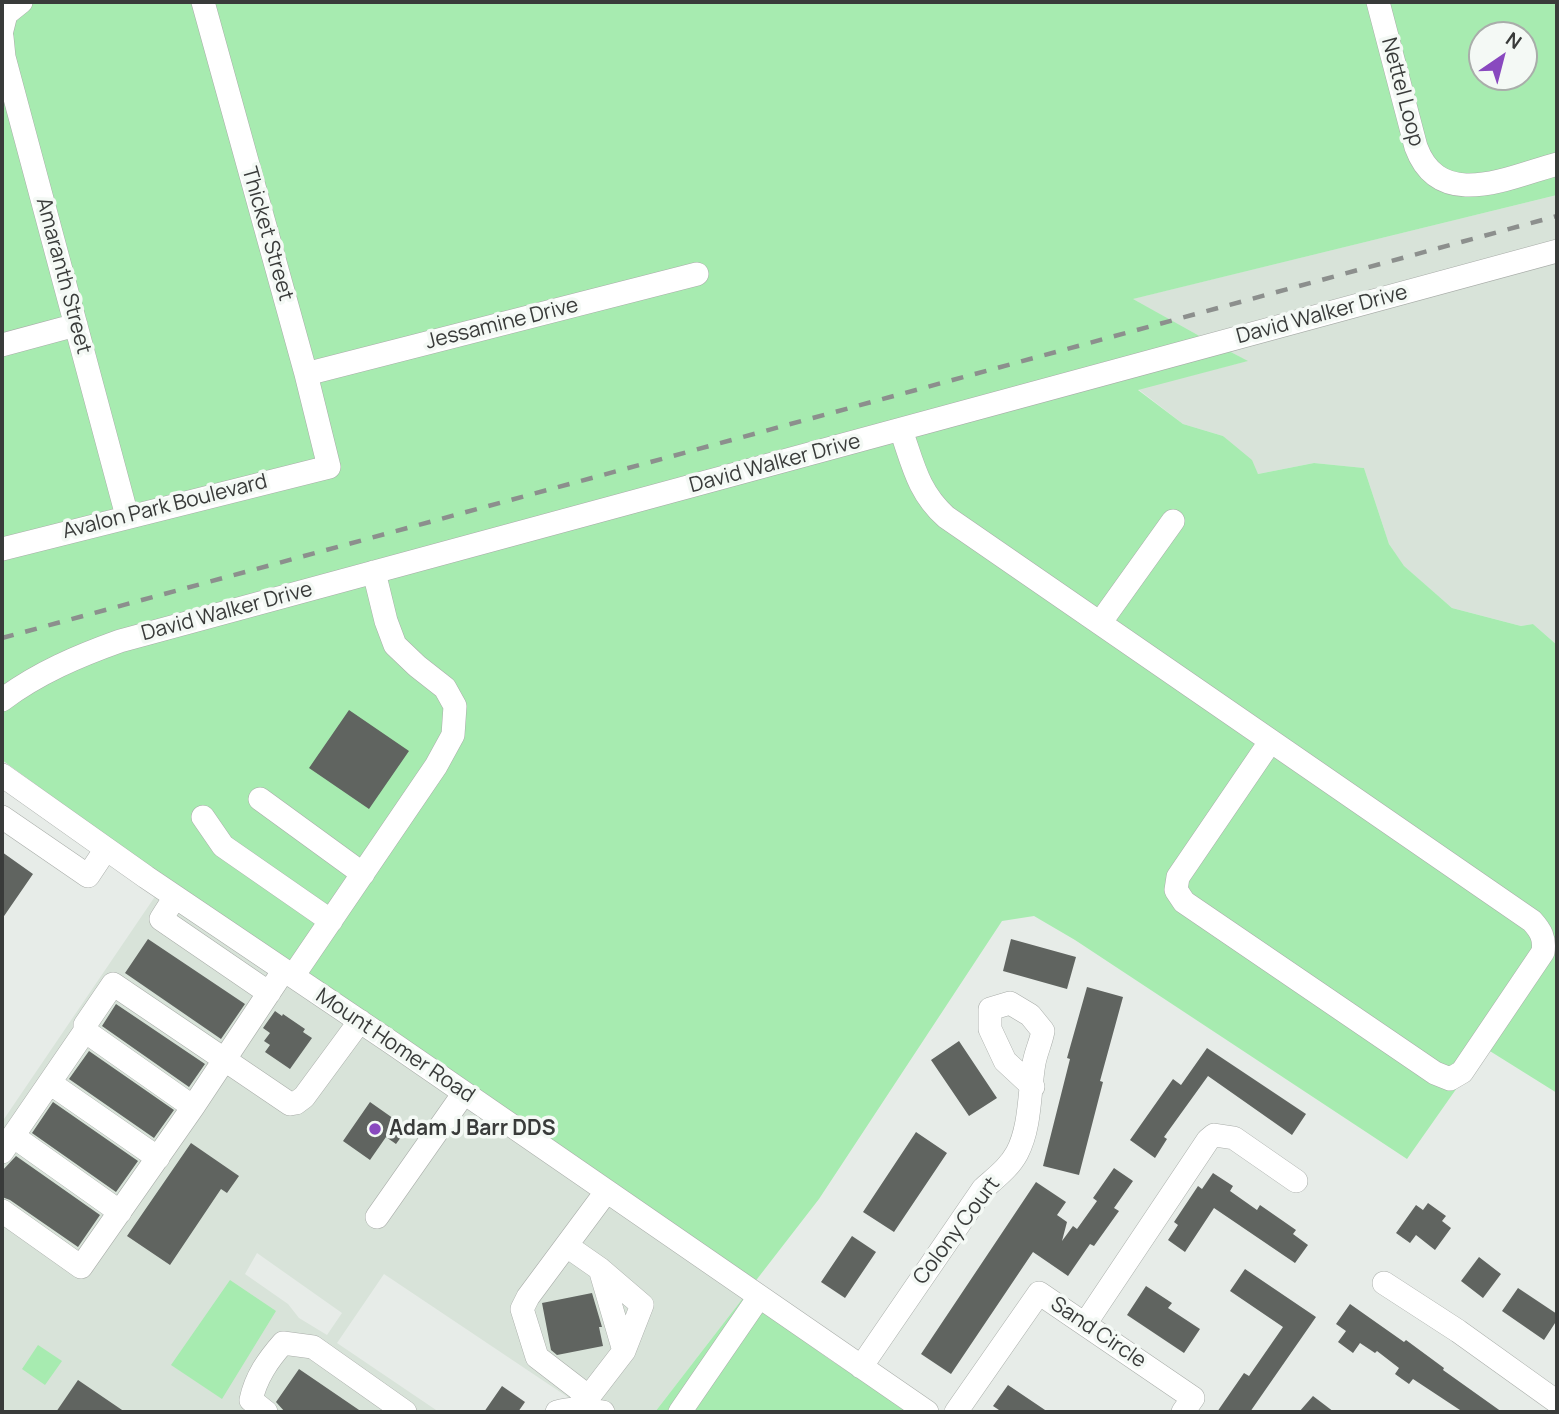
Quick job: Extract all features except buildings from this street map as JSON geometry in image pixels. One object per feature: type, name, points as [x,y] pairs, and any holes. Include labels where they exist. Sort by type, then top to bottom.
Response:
[{"type":"street","points":[[2,30],[6,14],[21,2]]},
{"type":"street","name":"Thicket Street","points":[[203,2],[306,374],[329,467]]},
{"type":"street","name":"Nettel Loop","points":[[1378,2],[1416,147],[1423,162],[1434,175],[1457,186],[1474,186],[1557,164]]},
{"type":"street","name":"Amaranth Street","points":[[2,37],[13,131],[76,325],[127,516]]},
{"type":"street","name":"David Walker Drive","points":[[2,700],[17,688],[68,660],[120,641],[1557,251]]},
{"type":"street","name":"Jessamine Drive","points":[[306,374],[697,274]]},
{"type":"street","points":[[2,345],[76,325]]},
{"type":"street","points":[[901,430],[922,490],[932,505],[946,517],[1532,920],[1541,931],[1543,952],[1462,1072],[1450,1079],[1434,1073],[1184,902],[1176,890],[1178,877],[1270,742]]},
{"type":"street","name":"Avalon Park Boulevard","points":[[2,549],[329,467]]},
{"type":"street","points":[[1100,623],[1173,521]]},
{"type":"street","points":[[2,1211],[81,1267],[269,993],[331,921],[436,766],[453,735],[455,706],[446,688],[395,645],[374,572]]},
{"type":"street","name":"Mount Homer Road","points":[[2,775],[175,897],[927,1412]]},
{"type":"street","points":[[260,799],[363,874]]},
{"type":"street","points":[[2,817],[88,876],[106,849]]},
{"type":"street","points":[[202,817],[223,846],[331,921]]},
{"type":"street","points":[[175,897],[161,919],[269,993]]},
{"type":"street","points":[[120,1212],[7,1144],[85,1031],[85,1025],[113,984],[290,1104],[303,1097],[359,1021]]},
{"type":"street","points":[[85,1031],[193,1107]]},
{"type":"street","points":[[50,1083],[158,1158]]},
{"type":"street","name":"Colony Court","points":[[861,1367],[983,1189],[1007,1167],[1016,1154],[1023,1138],[1033,1087]]},
{"type":"street","points":[[377,1217],[464,1093]]},
{"type":"street","points":[[1085,1324],[1208,1140],[1214,1135],[1234,1138],[1296,1181]]},
{"type":"street","points":[[567,1246],[600,1269],[642,1305],[624,1351],[583,1409],[537,1357],[522,1309],[528,1297],[606,1192]]},
{"type":"street","points":[[1384,1283],[1458,1331],[1557,1402]]},
{"type":"street","name":"Sand Circle","points":[[957,1412],[1039,1293],[1193,1398],[1183,1412]]},
{"type":"street","points":[[680,1412],[759,1297]]},
{"type":"street","points":[[267,1412],[251,1400],[254,1385],[268,1360],[283,1343],[313,1347],[405,1412]]},
{"type":"shaded area","points":[[1557,195],[1557,242],[1205,339],[1132,299]]},
{"type":"shaded area","points":[[1557,259],[1557,645],[1533,624],[1521,626],[1452,608],[1403,566],[1389,544],[1364,468],[1314,463],[1258,474],[1223,436],[1183,424],[1138,389],[1247,361],[1227,350]]},
{"type":"shaded area","points":[[156,895],[387,1051],[743,1298],[655,1412],[590,1412],[384,1274],[337,1343],[439,1412],[2,1412],[2,1122]],"holes":[[[257,1253],[342,1313],[327,1335],[299,1318],[288,1304],[245,1274]]]},
{"type":"green space","points":[[2,2],[1557,2],[1557,195],[1133,299],[1205,339],[119,632],[2,690]]},
{"type":"green space","points":[[1227,350],[1248,361],[1138,390],[1183,424],[1223,436],[1252,460],[1258,474],[1314,463],[1364,468],[1389,544],[1404,566],[1452,608],[1521,626],[1533,624],[1557,645],[1557,1093],[1485,1048],[1407,1159],[1075,940],[1034,916],[1002,921],[819,1199],[754,1283],[167,880],[2,760],[2,711],[21,696],[121,649]]},
{"type":"green space","points":[[230,1280],[276,1311],[222,1399],[171,1365]]},
{"type":"green space","points":[[743,1298],[747,1300],[670,1412],[655,1412]]},
{"type":"green space","points":[[760,1309],[829,1359],[910,1412],[689,1412]]},
{"type":"green space","points":[[38,1345],[62,1361],[45,1385],[22,1369]]},
{"type":"railway","points":[[2,638],[1557,216]]},
{"type":"place","name":"Adam J Barr DDS","points":[[375,1129]]}]
